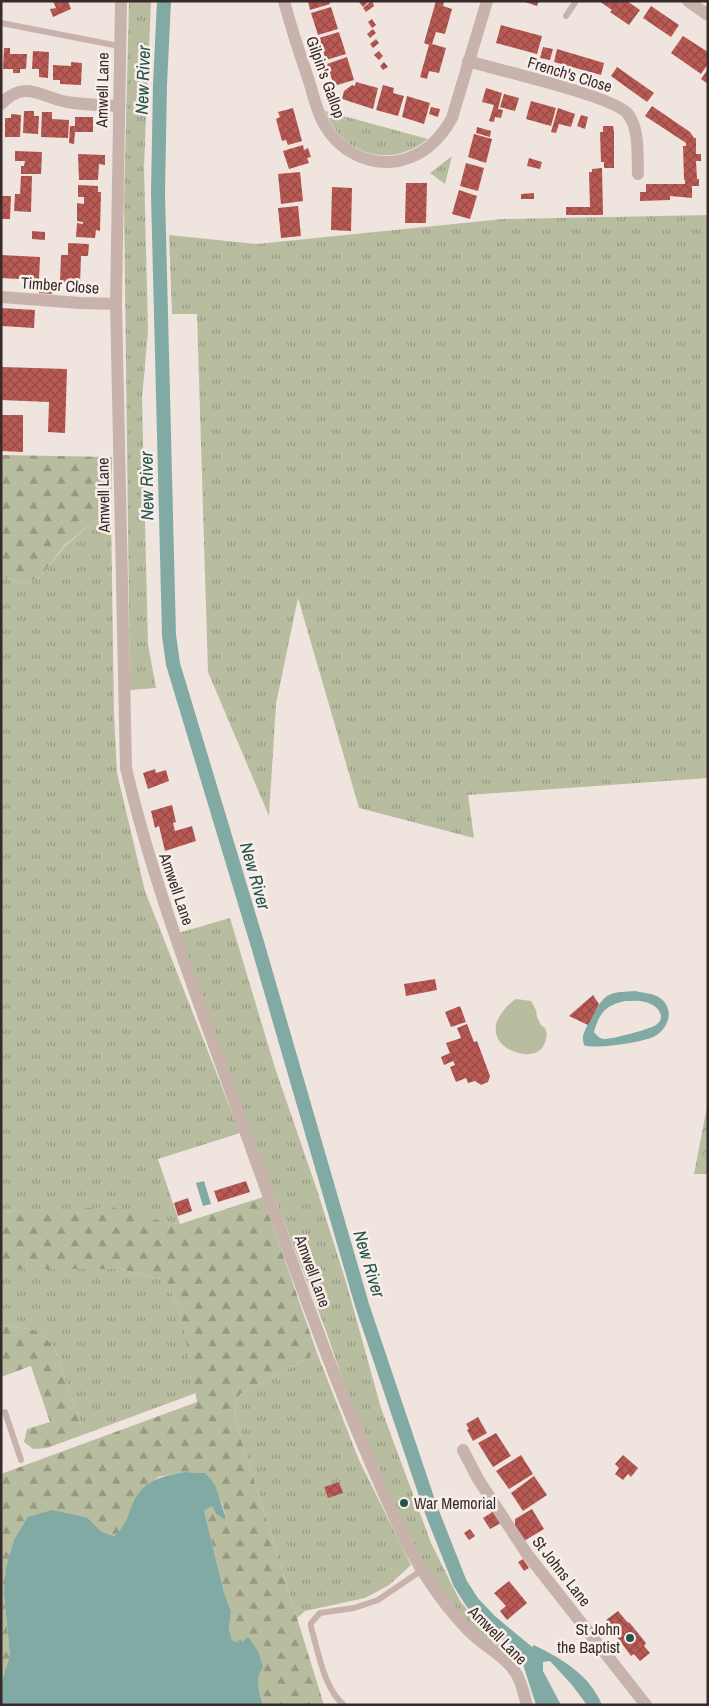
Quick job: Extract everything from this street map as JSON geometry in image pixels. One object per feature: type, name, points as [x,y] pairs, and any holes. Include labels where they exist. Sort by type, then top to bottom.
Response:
[{"type":"street","name":"Amwell Lane","points":[[121,1],[116,304],[126,768],[140,827],[158,886],[333,1374],[395,1520],[437,1594],[469,1632],[507,1662],[517,1674],[527,1705]]},
{"type":"street","name":"Gilpin's Gallop","points":[[284,1],[293,36],[323,123],[342,147],[360,158],[384,162],[405,160],[417,155],[438,140],[452,118],[487,1]]},
{"type":"street","points":[[688,1],[708,15]]},
{"type":"street","name":"French's Close","points":[[468,61],[589,95],[619,106],[630,116],[636,133],[638,174]]},
{"type":"street","points":[[1,104],[18,92],[34,91],[68,102],[118,106]]},
{"type":"street","name":"Timber Close","points":[[1,297],[116,304]]},
{"type":"street","name":"St Johns Lane","points":[[463,1450],[478,1479],[527,1554],[646,1705]]},
{"type":"lane","points":[[566,16],[576,1]]},
{"type":"lane","points":[[1,23],[119,46]]},
{"type":"lane","points":[[4,1412],[21,1460]]},
{"type":"lane","points":[[344,1705],[333,1694],[328,1683],[310,1628],[311,1623],[320,1613],[354,1608],[378,1600],[422,1570]]},
{"type":"green space","points":[[129,1],[151,1],[144,166],[148,331],[142,398],[148,644],[156,688],[130,690],[124,203]]},
{"type":"green space","points":[[325,111],[428,139],[414,148],[399,154],[369,153],[356,148],[343,139]]},
{"type":"green space","points":[[452,156],[445,184],[430,173]]},
{"type":"green space","points":[[708,215],[708,778],[468,795],[474,838],[359,808],[298,598],[276,704],[269,816],[208,672],[197,314],[172,314],[169,235],[257,244],[503,219]]},
{"type":"green space","points":[[1,455],[112,457],[111,514],[92,523],[65,545],[40,577],[24,583],[1,577]]},
{"type":"green space","points":[[111,514],[114,715],[117,773],[145,891],[240,1133],[158,1159],[180,1224],[55,1210],[1,1212],[1,577],[24,583],[40,577],[65,546],[92,523]]},
{"type":"green space","points":[[230,918],[275,1068],[346,1282],[381,1408],[431,1543],[460,1601],[488,1635],[511,1652],[506,1656],[469,1626],[439,1590],[412,1542],[348,1395],[325,1328],[178,933]]},
{"type":"green space","points":[[516,999],[531,1001],[541,1025],[545,1028],[547,1034],[544,1044],[535,1053],[518,1053],[510,1050],[497,1037],[498,1019]]},
{"type":"green space","points":[[708,1102],[708,1174],[694,1174]]},
{"type":"green space","points":[[263,1197],[317,1353],[240,1394],[234,1415],[324,1705],[263,1705],[257,1676],[241,1643],[232,1640],[229,1629],[231,1611],[224,1592],[204,1511],[212,1506],[216,1514],[225,1520],[225,1514],[218,1496],[205,1473],[185,1472],[158,1477],[134,1502],[122,1530],[114,1536],[102,1532],[88,1518],[4,1594],[10,1656],[1,1683],[1,1474],[197,1402],[180,1310],[166,1281],[120,1269],[1,1269],[1,1212],[112,1207],[164,1222],[180,1224]]},
{"type":"green space","points":[[1,1269],[120,1269],[166,1281],[180,1310],[196,1393],[85,1434],[54,1347],[40,1331],[1,1325]]},
{"type":"green space","points":[[1,1325],[40,1331],[54,1347],[85,1434],[47,1448],[33,1449],[24,1442],[27,1429],[50,1422],[31,1366],[1,1377]]},
{"type":"green space","points":[[317,1353],[359,1460],[411,1565],[389,1585],[365,1598],[305,1611],[297,1618],[234,1415],[240,1394]]},
{"type":"water","points":[[635,991],[654,995],[665,1002],[668,1007],[667,1023],[660,1033],[641,1041],[619,1045],[598,1047],[584,1045],[583,1034],[600,1003],[613,993]],"holes":[[[625,1001],[642,1001],[653,1005],[661,1014],[659,1022],[652,1027],[621,1036],[607,1039],[598,1036],[594,1032],[598,1020],[604,1011],[613,1005]]]},
{"type":"water","points":[[204,1181],[211,1204],[203,1206],[196,1183]]},
{"type":"water","points":[[185,1472],[205,1473],[215,1485],[225,1520],[216,1514],[212,1506],[204,1511],[224,1592],[231,1611],[229,1629],[232,1640],[241,1643],[248,1637],[258,1651],[263,1667],[258,1681],[263,1705],[1,1705],[2,1680],[10,1656],[4,1594],[6,1568],[14,1540],[28,1517],[52,1510],[88,1518],[102,1532],[114,1536],[124,1525],[137,1495],[142,1489],[154,1480]]},
{"type":"water","points":[[534,1645],[574,1669],[597,1694],[602,1705],[587,1705],[550,1661],[543,1662],[543,1671],[561,1705],[536,1705],[521,1658]]},
{"type":"building","points":[[53,1],[68,1],[71,9],[53,17],[50,9],[56,8]]},
{"type":"building","points":[[308,1],[330,1],[330,4],[310,10]]},
{"type":"building","points":[[358,1],[369,1],[363,7]]},
{"type":"building","points":[[371,1],[374,6],[366,12],[363,8]]},
{"type":"building","points":[[436,1],[444,1],[443,6],[452,9],[445,34],[436,32],[432,44],[446,48],[439,73],[429,71],[427,79],[420,77],[429,45],[424,43]]},
{"type":"building","points":[[522,1],[539,1],[537,6]]},
{"type":"building","points":[[599,1],[627,1],[640,10],[629,25],[610,12],[612,10]]},
{"type":"building","points":[[651,6],[679,25],[671,37],[643,18]]},
{"type":"building","points":[[331,7],[338,29],[318,35],[311,13]]},
{"type":"building","points":[[372,19],[376,25],[372,28],[368,22]]},
{"type":"building","points":[[501,25],[542,36],[537,54],[496,43]]},
{"type":"building","points":[[373,29],[376,33],[370,38],[367,34]]},
{"type":"building","points":[[339,32],[346,54],[326,60],[319,38]]},
{"type":"building","points":[[683,36],[708,52],[708,64],[701,74],[671,53]]},
{"type":"building","points":[[376,39],[379,43],[373,48],[370,44]]},
{"type":"building","points":[[543,47],[553,49],[550,60],[540,58]]},
{"type":"building","points":[[4,48],[10,48],[10,54],[27,54],[26,69],[20,69],[20,73],[13,73],[13,69],[3,69]]},
{"type":"building","points":[[557,49],[604,63],[601,75],[554,62]]},
{"type":"building","points":[[33,51],[49,52],[48,78],[39,77],[39,69],[32,69]]},
{"type":"building","points":[[379,51],[383,56],[379,60],[374,55]]},
{"type":"building","points":[[347,57],[354,80],[334,86],[327,64]]},
{"type":"building","points":[[71,62],[82,63],[81,85],[60,84],[60,80],[53,80],[53,65],[71,66]]},
{"type":"building","points":[[384,62],[388,67],[383,70],[380,66]]},
{"type":"building","points":[[617,67],[654,93],[647,102],[611,76]]},
{"type":"building","points":[[708,69],[708,84],[701,79]]},
{"type":"building","points":[[356,82],[378,88],[373,109],[342,99],[344,91],[352,85],[355,86]]},
{"type":"building","points":[[383,85],[394,88],[393,93],[404,96],[398,116],[376,110]]},
{"type":"building","points":[[486,88],[502,93],[498,109],[503,110],[501,118],[495,117],[494,122],[489,121],[494,105],[482,102]]},
{"type":"building","points":[[504,94],[519,98],[515,111],[500,107]]},
{"type":"building","points":[[407,96],[430,103],[424,124],[402,117]]},
{"type":"building","points":[[531,101],[556,108],[551,126],[526,119]]},
{"type":"building","points":[[652,106],[696,138],[696,154],[701,154],[701,161],[696,161],[699,186],[692,186],[692,198],[670,196],[670,200],[640,201],[640,192],[646,192],[646,184],[685,184],[683,146],[686,146],[686,143],[645,116]]},
{"type":"building","points":[[431,107],[440,109],[438,117],[429,114]]},
{"type":"building","points":[[293,108],[302,141],[288,145],[286,140],[282,141],[276,119],[280,117],[278,112]]},
{"type":"building","points":[[558,108],[575,114],[571,127],[559,124],[556,133],[551,132]]},
{"type":"building","points":[[24,111],[34,111],[34,116],[39,116],[38,134],[23,133]]},
{"type":"building","points":[[42,112],[52,112],[52,119],[69,120],[68,138],[41,137]]},
{"type":"building","points":[[11,114],[21,115],[20,137],[5,137],[5,118],[11,118]]},
{"type":"building","points":[[581,115],[588,117],[585,129],[577,126]]},
{"type":"building","points":[[75,117],[93,117],[93,132],[75,132],[74,144],[69,143],[70,126],[75,126]]},
{"type":"building","points":[[603,126],[613,126],[614,168],[604,168],[604,162],[601,162],[600,132],[603,132]]},
{"type":"building","points":[[477,127],[491,131],[490,137],[476,133]]},
{"type":"building","points":[[474,134],[492,139],[486,163],[468,157]]},
{"type":"building","points":[[303,145],[304,150],[308,148],[311,157],[307,158],[309,163],[289,169],[283,151]]},
{"type":"building","points":[[15,151],[42,152],[41,174],[21,174],[21,166],[24,166],[25,161],[15,161]]},
{"type":"building","points":[[78,154],[105,155],[105,165],[99,164],[98,180],[79,180]]},
{"type":"building","points":[[529,158],[542,162],[540,169],[527,166]]},
{"type":"building","points":[[466,163],[484,168],[478,191],[460,186]]},
{"type":"building","points":[[602,168],[603,215],[566,215],[566,207],[590,207],[589,172],[592,172],[592,169]]},
{"type":"building","points":[[300,172],[303,201],[281,204],[278,174]]},
{"type":"building","points":[[21,176],[32,176],[31,212],[14,211],[15,194],[20,194]]},
{"type":"building","points":[[406,183],[427,183],[426,223],[405,223]]},
{"type":"building","points":[[78,185],[98,186],[98,192],[101,192],[100,231],[96,230],[95,238],[76,237],[77,223],[83,224],[83,222],[77,221],[77,203],[84,204],[84,197],[78,197]]},
{"type":"building","points":[[332,187],[352,188],[351,231],[331,230]]},
{"type":"building","points":[[459,190],[477,196],[470,219],[452,214]]},
{"type":"building","points":[[534,193],[534,199],[521,199],[521,194]]},
{"type":"building","points":[[2,196],[11,196],[10,219],[1,219]]},
{"type":"building","points":[[298,206],[301,236],[281,238],[278,208]]},
{"type":"building","points":[[32,231],[45,232],[45,240],[32,239]]},
{"type":"building","points":[[68,243],[89,244],[88,256],[81,256],[80,284],[60,283],[61,255],[68,255]]},
{"type":"building","points":[[1,255],[40,257],[39,280],[1,278]]},
{"type":"building","points":[[40,281],[52,281],[52,294],[39,293]]},
{"type":"building","points":[[1,308],[35,310],[34,328],[1,326]]},
{"type":"building","points":[[1,367],[67,369],[65,433],[48,432],[49,402],[1,400]]},
{"type":"building","points":[[1,415],[23,415],[23,452],[1,451]]},
{"type":"building","points":[[155,769],[156,773],[166,770],[169,781],[148,789],[143,773]]},
{"type":"building","points":[[172,805],[176,822],[173,823],[175,831],[192,826],[196,841],[165,851],[159,826],[155,828],[151,811]]},
{"type":"building","points":[[435,979],[437,990],[406,996],[404,984]]},
{"type":"building","points":[[593,995],[599,1004],[588,1025],[569,1016]]},
{"type":"building","points":[[460,1006],[466,1022],[451,1027],[445,1012]]},
{"type":"building","points":[[467,1024],[474,1042],[477,1041],[490,1076],[488,1082],[481,1085],[475,1081],[468,1083],[466,1078],[456,1082],[450,1067],[455,1065],[453,1061],[444,1065],[441,1057],[450,1053],[446,1043],[461,1038],[457,1028]]},
{"type":"building","points":[[246,1181],[250,1192],[218,1202],[214,1191]]},
{"type":"building","points":[[188,1198],[192,1211],[178,1216],[174,1203]]},
{"type":"building","points":[[478,1417],[487,1433],[473,1441],[466,1424]]},
{"type":"building","points":[[496,1433],[511,1456],[493,1467],[478,1443]]},
{"type":"building","points":[[521,1455],[533,1474],[509,1489],[496,1471]]},
{"type":"building","points":[[623,1455],[638,1468],[631,1477],[628,1474],[623,1480],[615,1474],[619,1468],[615,1464]]},
{"type":"building","points":[[534,1476],[547,1495],[523,1511],[511,1493]]},
{"type":"building","points":[[339,1482],[343,1493],[328,1498],[324,1487]]},
{"type":"building","points":[[532,1509],[544,1529],[524,1541],[515,1526],[515,1519]]},
{"type":"building","points":[[494,1511],[501,1523],[490,1529],[483,1518]]},
{"type":"building","points":[[470,1529],[475,1536],[469,1540],[464,1533]]},
{"type":"building","points":[[523,1559],[529,1568],[524,1571],[518,1562]]},
{"type":"building","points":[[509,1581],[527,1603],[507,1620],[500,1611],[506,1606],[494,1593]]},
{"type":"building","name":"St John the Baptist","points":[[618,1611],[646,1643],[644,1646],[650,1653],[640,1661],[634,1654],[631,1656],[606,1620]]},
{"type":"waterway","name":"New River","points":[[164,1],[158,194],[169,635],[173,664],[258,946],[362,1305],[430,1507],[460,1583],[472,1602],[491,1622],[526,1651],[546,1705]]},
{"type":"place","name":"War Memorial","points":[[404,1503]]},
{"type":"place","name":"St John the Baptist","points":[[630,1638]]}]
